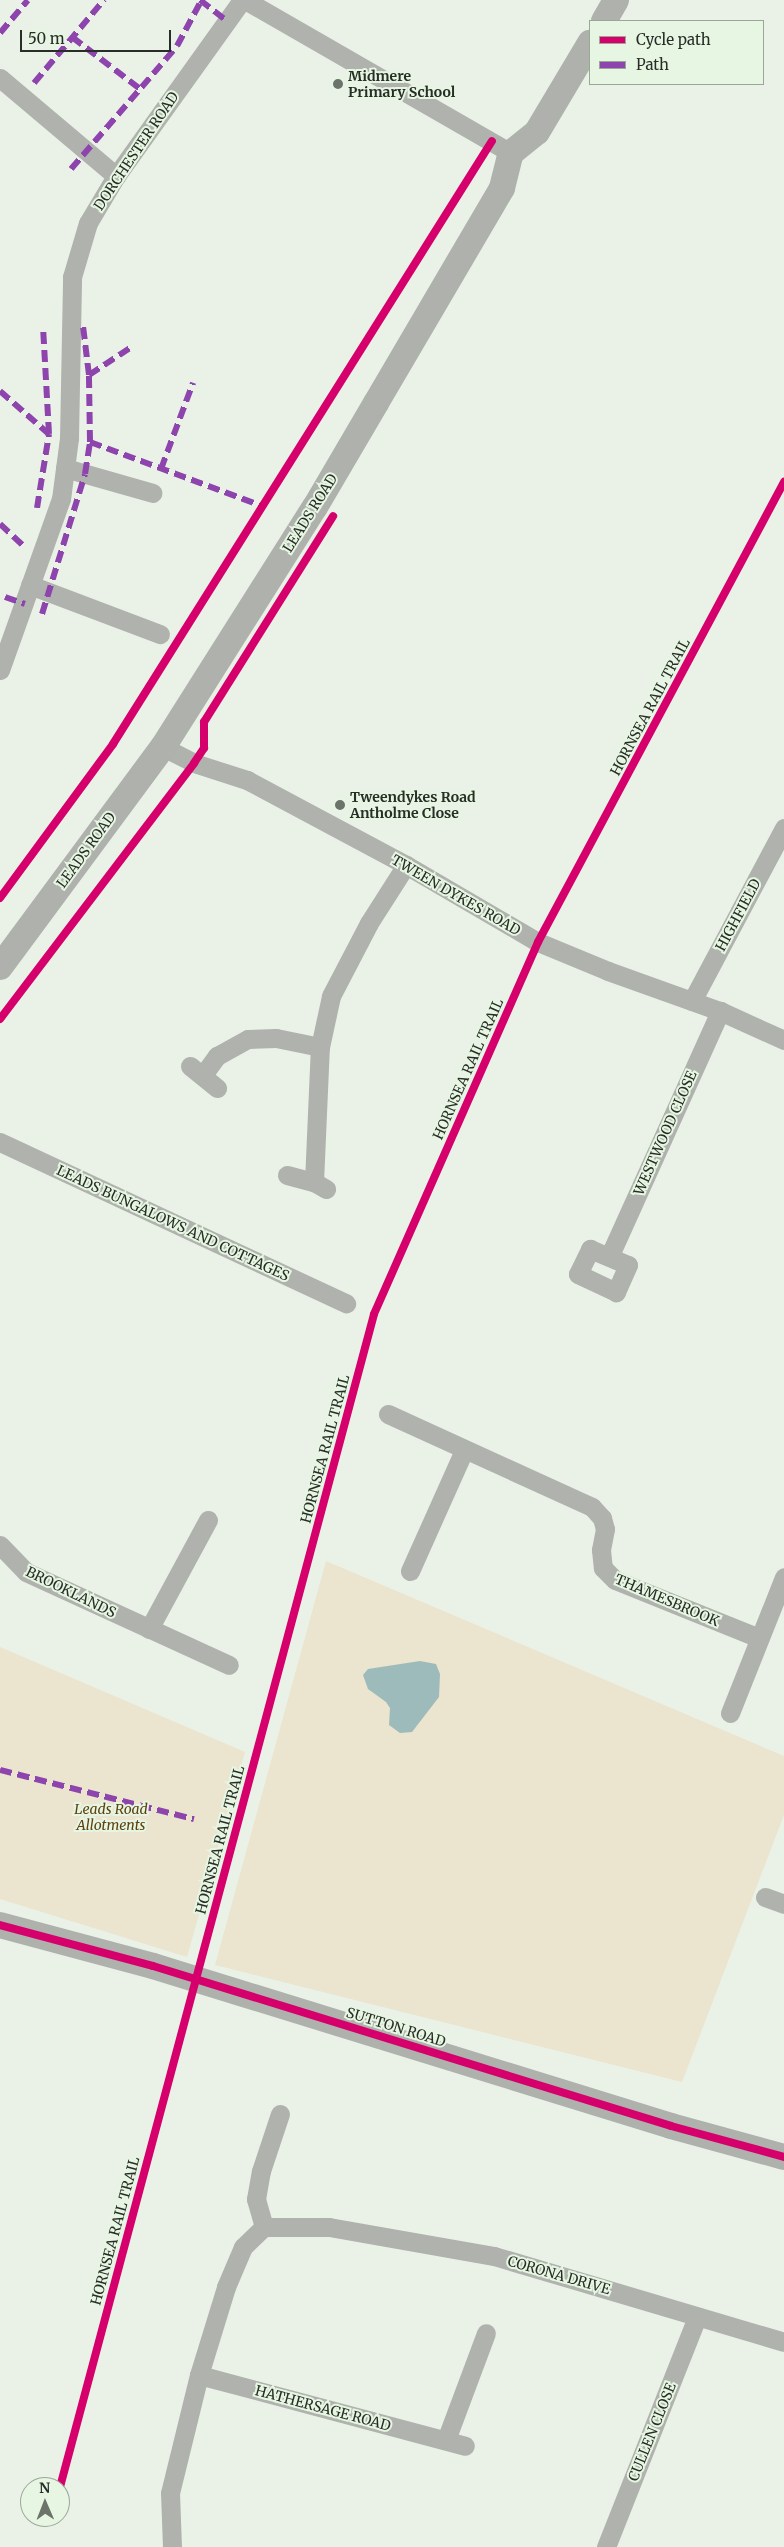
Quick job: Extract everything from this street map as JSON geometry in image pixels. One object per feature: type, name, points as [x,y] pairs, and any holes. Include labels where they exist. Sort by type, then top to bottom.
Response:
[{"type":"main road","points":[[605,20],[616,0]]},
{"type":"main road","points":[[511,153],[537,132],[589,46]]},
{"type":"main road","name":"LEADS ROAD","points":[[0,967],[163,747],[315,507],[502,188],[511,153]]},
{"type":"main road","name":"SUTTON ROAD","points":[[0,1925],[154,1966],[671,2126],[784,2157]]},
{"type":"street","points":[[244,0],[511,153]]},
{"type":"street","name":"DORCHESTER ROAD","points":[[0,670],[8,624],[30,585],[61,499],[69,438],[72,277],[88,224],[116,176],[244,0]]},
{"type":"street","points":[[0,78],[116,176]]},
{"type":"street","points":[[65,468],[153,493]]},
{"type":"street","points":[[30,585],[160,634]]},
{"type":"street","name":"TWEEN DYKES ROAD","points":[[163,747],[194,763],[247,780],[406,865],[538,942],[608,972],[720,1011],[784,1040]]},
{"type":"street","name":"HIGHFIELD","points":[[692,1001],[784,828]]},
{"type":"street","points":[[287,1175],[320,1186],[320,1047],[331,996],[369,923],[406,865]]},
{"type":"street","name":"WESTWOOD CLOSE","points":[[610,1255],[720,1011]]},
{"type":"street","points":[[203,1076],[217,1056],[248,1038],[276,1038],[320,1047]]},
{"type":"street","name":"LEADS BUNGALOWS AND COTTAGES","points":[[0,1142],[346,1303]]},
{"type":"street","name":"THAMESBROOK","points":[[388,1414],[592,1507],[602,1518],[605,1530],[601,1550],[603,1568],[615,1580],[759,1638]]},
{"type":"street","points":[[410,1571],[464,1450]]},
{"type":"street","points":[[149,1628],[208,1520]]},
{"type":"street","name":"BROOKLANDS","points":[[0,1545],[26,1572],[229,1665]]},
{"type":"street","points":[[730,1713],[784,1577]]},
{"type":"street","points":[[765,1897],[784,1904]]},
{"type":"street","points":[[172,2547],[170,2493],[199,2375],[226,2287],[243,2247],[264,2227],[256,2199],[261,2171],[280,2114]]},
{"type":"street","name":"CORONA DRIVE","points":[[264,2227],[329,2227],[494,2256],[784,2342]]},
{"type":"street","name":"CULLEN CLOSE","points":[[606,2547],[697,2317]]},
{"type":"street","points":[[446,2440],[486,2333]]},
{"type":"street","name":"HATHERSAGE ROAD","points":[[199,2375],[465,2446]]},
{"type":"green space","points":[[326,1561],[784,1756],[784,1815],[682,2082],[215,1965]]},
{"type":"green space","name":"Leads Road Allotments","points":[[0,1647],[245,1752],[187,1957],[0,1899]]},
{"type":"water","points":[[420,1661],[436,1664],[440,1674],[439,1697],[412,1732],[400,1733],[389,1725],[390,1708],[386,1702],[368,1689],[363,1675],[368,1669]]},
{"type":"marked path","points":[[0,33],[28,0]]},
{"type":"marked path","points":[[34,83],[104,0]]},
{"type":"marked path","points":[[200,0],[227,21]]},
{"type":"marked path","points":[[71,169],[177,46],[201,1]]},
{"type":"marked path","points":[[72,37],[140,89]]},
{"type":"marked path","points":[[42,614],[85,474],[90,442],[89,375],[83,326]]},
{"type":"marked path","points":[[37,508],[49,434],[43,327]]},
{"type":"marked path","points":[[89,375],[130,348]]},
{"type":"marked path","points":[[161,469],[193,383]]},
{"type":"marked path","points":[[0,391],[49,434]]},
{"type":"marked path","points":[[90,442],[262,506]]},
{"type":"marked path","points":[[0,524],[24,546]]},
{"type":"marked path","points":[[5,597],[25,604]]},
{"type":"marked path","points":[[0,1770],[194,1819]]},
{"type":"cycle path","points":[[0,898],[113,744],[492,141]]},
{"type":"cycle path","name":"HORNSEA RAIL TRAIL","points":[[63,2477],[374,1314],[538,942],[784,482]]},
{"type":"cycle path","points":[[0,1019],[204,748],[204,722],[333,516]]},
{"type":"cycle path","points":[[0,1925],[153,1966],[671,2126],[784,2157]]},
{"type":"place","name":"Midmere Primary School","points":[[338,84]]},
{"type":"place","name":"Tweendykes Road Antholme Close","points":[[340,805]]}]
